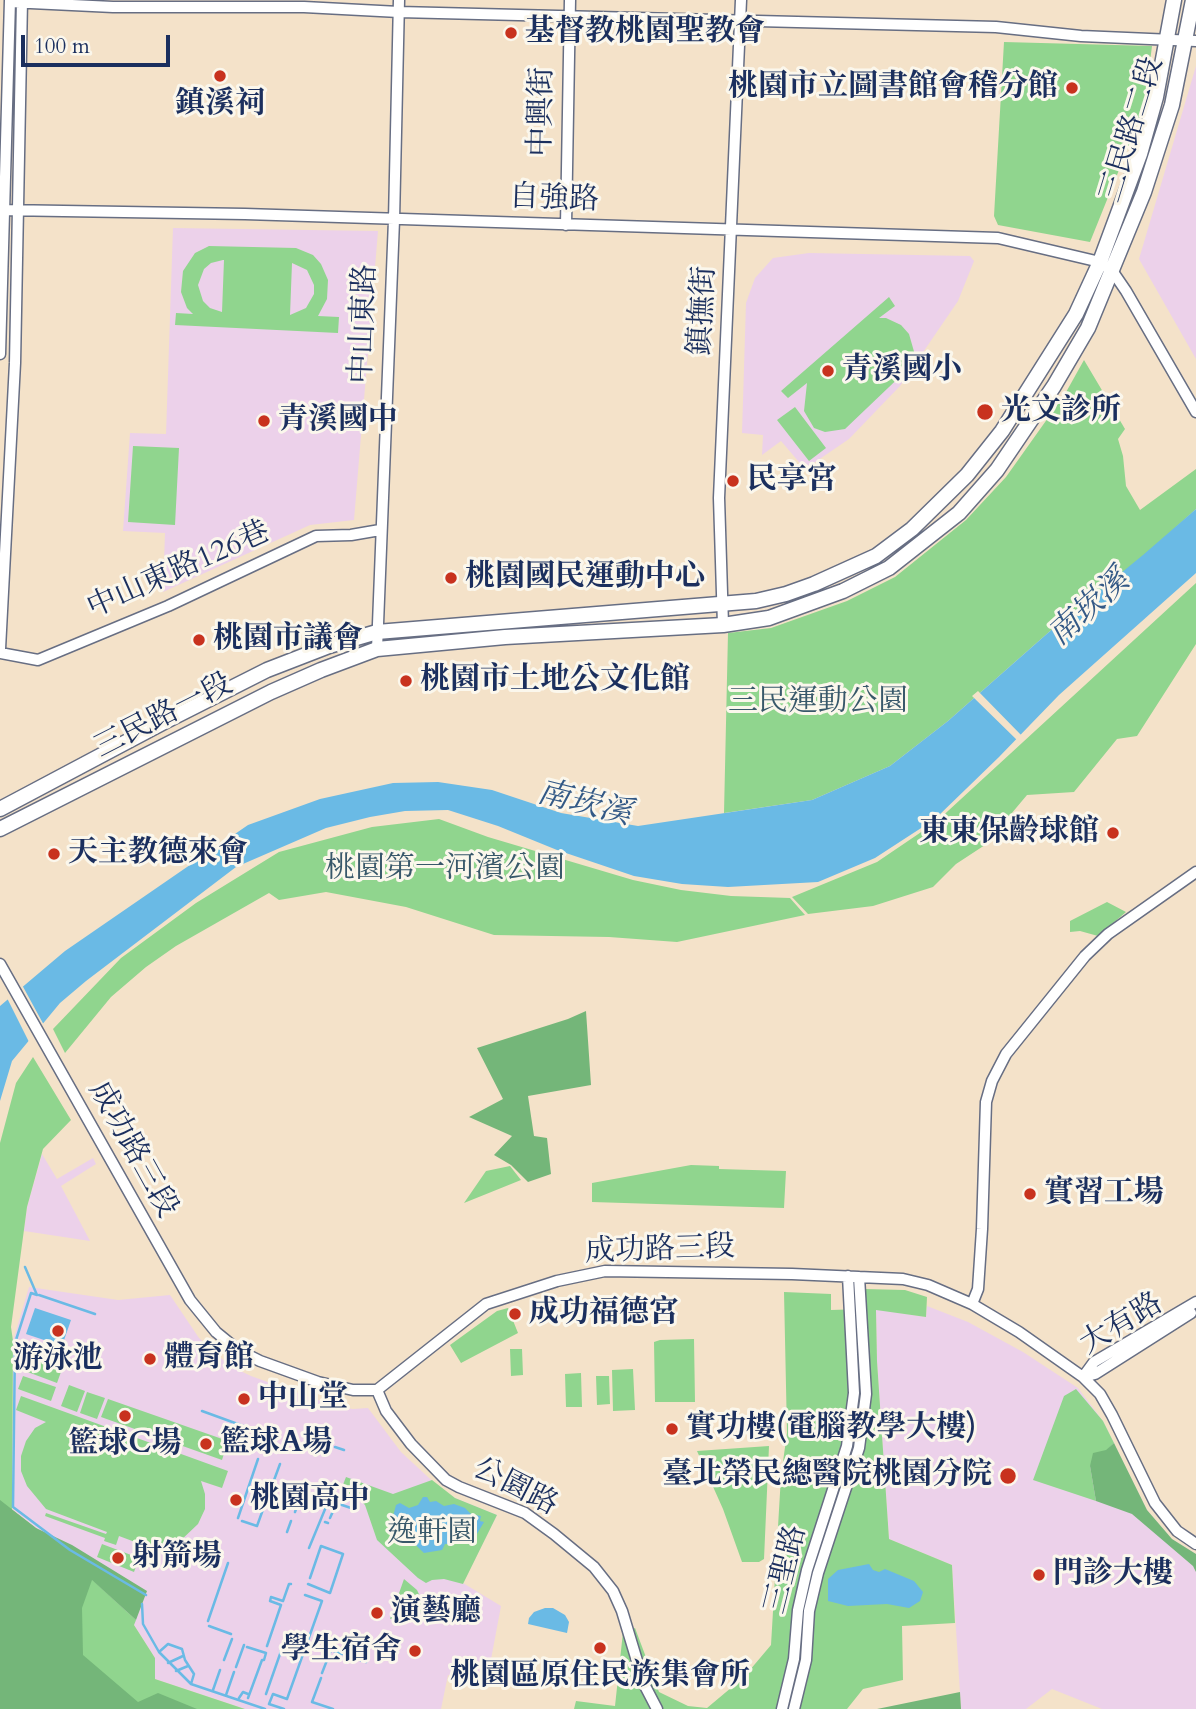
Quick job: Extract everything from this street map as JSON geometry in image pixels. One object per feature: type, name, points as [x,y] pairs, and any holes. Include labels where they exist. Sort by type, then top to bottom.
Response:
[{"type":"main road","name":"三民路二段","points":[[1100,262],[1140,154],[1156,97],[1174,0]]},
{"type":"main road","name":"三民路二段","points":[[1113,272],[1144,192],[1191,41],[1193,0]]},
{"type":"main road","name":"三民路一段","points":[[0,809],[164,722],[299,657],[377,632],[724,605],[786,594],[845,572],[876,556],[933,511],[967,475],[1002,431],[1076,314],[1100,262]]},
{"type":"main road","name":"三民路一段","points":[[0,829],[271,692],[377,649],[505,637],[723,625],[769,618],[843,591],[889,568],[959,513],[997,470],[1054,386],[1088,328],[1113,272]]},
{"type":"main road","points":[[164,722],[172,742]]},
{"type":"street","name":"中山東路","points":[[377,649],[394,220],[399,0]]},
{"type":"street","name":"中興街","points":[[566,225],[570,0]]},
{"type":"street","name":"鎮撫街","points":[[723,625],[719,498],[741,0]]},
{"type":"street","points":[[0,354],[10,1],[113,7],[304,7],[398,12],[996,27],[1081,36],[1191,41]]},
{"type":"street","points":[[0,651],[17,287],[22,1]]},
{"type":"street","name":"自強路","points":[[3,210],[245,214],[990,237],[1100,262]]},
{"type":"street","points":[[1100,262],[1113,272],[1126,291],[1196,412]]},
{"type":"street","points":[[1,286],[17,287]]},
{"type":"street","points":[[0,345],[15,345]]},
{"type":"street","name":"中山東路126巷","points":[[0,651],[38,660],[168,606],[316,536],[351,535],[380,530]]},
{"type":"street","points":[[972,1304],[978,1289],[986,1102],[992,1081],[1006,1054],[1085,956],[1108,934],[1196,872]]},
{"type":"street","name":"成功路三段","points":[[1,967],[181,1286],[209,1326],[238,1350],[260,1361],[318,1382],[353,1390],[377,1390],[486,1304],[557,1281],[605,1271],[903,1279],[928,1285],[972,1304],[1019,1332],[1083,1377],[1104,1399],[1155,1503],[1177,1531],[1196,1544]]},
{"type":"street","name":"三聖路","points":[[782,1709],[794,1659],[799,1610],[807,1570],[847,1446],[854,1393],[853,1276]]},
{"type":"street","name":"三聖路","points":[[794,1709],[806,1660],[809,1611],[818,1573],[859,1448],[866,1394],[853,1276]]},
{"type":"street","name":"大有路","points":[[1083,1377],[1094,1362],[1196,1302]]},
{"type":"street","name":"大有路","points":[[1083,1377],[1095,1374],[1196,1310]]},
{"type":"street","name":"公園路","points":[[377,1390],[386,1411],[411,1444],[446,1480],[459,1488],[525,1513],[594,1567],[613,1591],[644,1684],[657,1709]]},
{"type":"shaded area","points":[[1196,66],[1196,359],[1139,259]]},
{"type":"shaded area","name":"青溪國中","points":[[173,228],[378,231],[354,520],[310,525],[163,592],[165,533],[123,531],[130,433],[166,434]]},
{"type":"shaded area","name":"青溪國小","points":[[809,253],[970,256],[974,261],[958,301],[900,386],[849,439],[805,469],[781,441],[762,455],[763,435],[742,433],[746,303],[755,278],[773,258]]},
{"type":"shaded area","points":[[42,1154],[57,1179],[93,1158],[96,1164],[61,1186],[90,1241],[24,1231],[27,1207]]},
{"type":"shaded area","name":"桃園高中","points":[[29,1287],[118,1300],[170,1295],[199,1338],[230,1366],[335,1406],[368,1408],[401,1452],[442,1490],[497,1515],[463,1583],[501,1606],[489,1670],[474,1682],[448,1675],[441,1709],[245,1709],[155,1679],[155,1658],[134,1625],[66,1552],[13,1510],[13,1341]]},
{"type":"shaded area","name":"臺北榮民總醫院桃園分院","points":[[927,1306],[968,1322],[1023,1352],[1078,1388],[1103,1421],[1147,1510],[1172,1539],[1196,1554],[1196,1709],[1102,1709],[1052,1689],[1026,1709],[961,1709],[952,1565],[889,1539],[876,1309],[926,1317]]},
{"type":"green space","points":[[1004,42],[1152,46],[1144,108],[1090,242],[998,225],[994,216]]},
{"type":"green space","points":[[209,246],[296,248],[313,255],[321,264],[328,280],[327,299],[318,316],[339,317],[338,333],[175,325],[176,313],[193,314],[187,308],[181,292],[183,271],[195,253]],"holes":[[[224,260],[222,312],[210,308],[203,301],[198,285],[204,269],[211,263]],[[292,263],[307,270],[314,285],[314,294],[306,308],[290,315]]]},
{"type":"green space","points":[[889,297],[895,306],[879,318],[886,318],[901,325],[909,334],[915,355],[910,367],[845,429],[825,432],[814,428],[804,411],[807,383],[788,398],[781,391]]},
{"type":"green space","name":"三民運動公園","points":[[1084,360],[1125,429],[1118,439],[1126,486],[1140,510],[1196,469],[1196,509],[948,721],[890,766],[812,800],[724,813],[728,633],[771,628],[847,601],[895,577],[966,520],[1006,477],[1065,394]]},
{"type":"green space","points":[[795,407],[826,448],[809,461],[777,420]]},
{"type":"green space","points":[[133,446],[179,448],[175,525],[128,522]]},
{"type":"green space","points":[[1196,583],[1196,644],[1137,736],[1117,739],[1074,792],[1027,795],[985,845],[956,864],[933,887],[873,906],[808,914],[792,897],[877,862],[936,822]]},
{"type":"green space","name":"桃園第一河濱公園","points":[[439,819],[488,837],[633,880],[681,890],[731,896],[790,898],[805,915],[677,942],[609,937],[494,935],[406,907],[326,892],[279,900],[269,893],[176,946],[146,967],[111,997],[65,1053],[53,1029],[121,958],[196,903],[279,852],[372,827]]},
{"type":"green space","points":[[1107,902],[1126,912],[1098,936],[1080,931],[1070,932],[1070,921]]},
{"type":"green space","points":[[586,1011],[591,1085],[528,1096],[534,1136],[547,1138],[551,1174],[528,1182],[511,1165],[494,1155],[512,1136],[469,1117],[503,1099],[477,1048]]},
{"type":"green space","points":[[33,1057],[71,1120],[43,1149],[27,1207],[11,1327],[12,1510],[36,1528],[136,1620],[134,1625],[155,1658],[155,1679],[245,1709],[0,1709],[0,1143],[16,1083]]},
{"type":"green space","points":[[691,1165],[719,1166],[719,1169],[786,1171],[784,1208],[592,1202],[592,1183]]},
{"type":"green space","points":[[510,1166],[521,1180],[464,1203],[486,1171]]},
{"type":"green space","points":[[864,1289],[905,1290],[927,1297],[926,1317],[876,1310],[889,1539],[952,1565],[955,1623],[902,1626],[903,1680],[863,1689],[847,1709],[574,1709],[576,1701],[615,1706],[623,1632],[635,1628],[659,1692],[688,1706],[707,1708],[744,1677],[771,1645],[781,1476],[787,1433],[784,1292],[831,1294],[831,1310],[862,1309]]},
{"type":"green space","points":[[508,1308],[518,1333],[461,1363],[450,1345],[497,1311]]},
{"type":"green space","points":[[694,1339],[695,1402],[655,1402],[654,1342]]},
{"type":"green space","points":[[510,1349],[522,1349],[523,1375],[511,1376]]},
{"type":"green space","points":[[30,1357],[62,1369],[57,1383],[25,1371]]},
{"type":"green space","points":[[633,1369],[635,1410],[613,1411],[612,1370]]},
{"type":"green space","points":[[581,1373],[582,1407],[566,1407],[565,1374]]},
{"type":"green space","points":[[23,1376],[56,1387],[51,1401],[18,1389]]},
{"type":"green space","points":[[596,1376],[609,1376],[610,1404],[597,1405]]},
{"type":"green space","points":[[69,1385],[85,1391],[77,1412],[61,1406]]},
{"type":"green space","points":[[1076,1389],[1103,1421],[1114,1443],[1090,1466],[1096,1501],[1033,1480],[1064,1396]]},
{"type":"green space","points":[[87,1392],[105,1398],[97,1419],[80,1413]]},
{"type":"green space","points":[[21,1396],[228,1471],[222,1488],[201,1481],[205,1494],[205,1509],[198,1524],[178,1543],[169,1546],[143,1545],[119,1536],[116,1545],[104,1541],[105,1538],[45,1516],[46,1513],[106,1534],[107,1532],[46,1509],[27,1486],[21,1471],[21,1456],[26,1441],[35,1428],[46,1422],[16,1410]]},
{"type":"green space","points":[[108,1399],[228,1441],[222,1460],[101,1417]]},
{"type":"green space","points":[[1114,1443],[1147,1510],[1172,1539],[1196,1554],[1196,1572],[1193,1566],[1132,1514],[1096,1501],[1090,1466],[1093,1453],[1106,1450]]},
{"type":"green space","points":[[769,1446],[764,1559],[759,1562],[742,1562],[723,1509],[697,1451]]},
{"type":"green space","name":"逸軒園","points":[[346,1477],[393,1494],[432,1480],[455,1498],[497,1515],[463,1584],[444,1579],[426,1583],[418,1578],[377,1540],[365,1505],[358,1498],[340,1492]]},
{"type":"green space","points":[[0,1500],[36,1528],[72,1545],[147,1591],[136,1620],[92,1580],[82,1608],[83,1655],[138,1702],[158,1693],[197,1709],[0,1709]]},
{"type":"green space","name":"射箭場","points":[[102,1544],[139,1558],[134,1572],[97,1557]]},
{"type":"green space","points":[[404,1579],[417,1590],[427,1611],[390,1619]]},
{"type":"green space","points":[[960,1692],[961,1709],[877,1709]]},
{"type":"water","name":"南崁溪","points":[[1196,509],[1196,573],[1059,695],[935,819],[875,858],[818,882],[728,887],[682,884],[634,876],[448,810],[405,811],[326,828],[236,867],[86,981],[60,1003],[12,1061],[0,1101],[0,1006],[65,951],[248,825],[320,799],[393,783],[438,782],[492,790],[561,813],[638,826],[812,800],[890,766],[948,721]]},
{"type":"water","points":[[35,1308],[71,1320],[62,1346],[26,1334]]},
{"type":"water","points":[[423,1497],[444,1506],[454,1504],[465,1508],[471,1514],[481,1516],[480,1521],[484,1522],[471,1544],[459,1538],[454,1544],[445,1544],[442,1550],[424,1553],[398,1528],[392,1520],[396,1505],[400,1503],[409,1508],[418,1505]]},
{"type":"water","points":[[869,1564],[873,1570],[879,1572],[885,1569],[914,1581],[923,1592],[920,1601],[909,1608],[887,1604],[848,1606],[828,1601],[828,1579],[838,1570]]},
{"type":"water","points":[[553,1608],[565,1615],[569,1622],[567,1633],[528,1624],[534,1612]]},
{"type":"pier","points":[[978,691],[1023,737],[1019,742],[972,696]]},
{"type":"pier","points":[[21,983],[45,1027],[30,1044],[6,996]]},
{"type":"waterway","points":[[25,1267],[37,1295],[31,1293],[15,1343],[13,1507],[70,1550],[146,1595]]},
{"type":"waterway","points":[[39,1295],[95,1314]]},
{"type":"waterway","points":[[16,1343],[26,1347]]},
{"type":"waterway","points":[[202,1411],[246,1427]]},
{"type":"waterway","points":[[250,1428],[268,1434]]},
{"type":"waterway","points":[[335,1447],[344,1450]]},
{"type":"waterway","points":[[238,1518],[258,1459]]},
{"type":"waterway","points":[[270,1491],[280,1464]]},
{"type":"waterway","points":[[242,1521],[257,1526],[269,1493]]},
{"type":"waterway","points":[[309,1548],[328,1502],[310,1495]]},
{"type":"waterway","points":[[295,1512],[299,1500]]},
{"type":"waterway","points":[[336,1503],[354,1509]]},
{"type":"waterway","points":[[330,1518],[334,1509]]},
{"type":"waterway","points":[[287,1532],[291,1521]]},
{"type":"waterway","points":[[308,1584],[330,1593],[343,1554],[321,1546],[310,1578]]},
{"type":"waterway","points":[[208,1621],[228,1563]]},
{"type":"waterway","points":[[267,1646],[281,1605],[270,1601],[271,1597],[283,1601],[291,1584]]},
{"type":"waterway","points":[[284,1709],[269,1704],[273,1694],[287,1699],[322,1601],[305,1595]]},
{"type":"waterway","points":[[142,1604],[143,1624],[159,1652],[191,1684],[265,1709]]},
{"type":"waterway","points":[[209,1626],[231,1634]]},
{"type":"waterway","points":[[266,1694],[286,1637]]},
{"type":"waterway","points":[[224,1660],[232,1639]]},
{"type":"waterway","points":[[159,1652],[168,1644],[182,1649],[194,1674],[191,1684]]},
{"type":"waterway","points":[[236,1667],[244,1645]]},
{"type":"waterway","points":[[247,1647],[266,1653],[248,1698]]},
{"type":"waterway","points":[[322,1673],[331,1650],[366,1662]]},
{"type":"waterway","points":[[168,1663],[183,1656]]},
{"type":"waterway","points":[[176,1671],[188,1666]]},
{"type":"waterway","points":[[213,1690],[220,1670]]},
{"type":"waterway","points":[[226,1695],[234,1672]]},
{"type":"waterway","points":[[321,1678],[312,1702],[333,1709]]},
{"type":"waterway","points":[[239,1698],[243,1692],[248,1694]]},
{"type":"place","name":"基督教桃園聖教會","points":[[511,33]]},
{"type":"place","name":"鎮溪祠","points":[[220,76]]},
{"type":"place","name":"桃園市立圖書館會稽分館","points":[[1072,88]]},
{"type":"place","name":"青溪國小","points":[[828,371]]},
{"type":"place","name":"光文診所","points":[[985,412]]},
{"type":"place","name":"青溪國中","points":[[264,421]]},
{"type":"place","name":"民享宮","points":[[733,481]]},
{"type":"place","name":"桃園國民運動中心","points":[[451,578]]},
{"type":"place","name":"桃園市議會","points":[[199,640]]},
{"type":"place","name":"桃園市土地公文化館","points":[[406,681]]},
{"type":"place","name":"東東保齡球館","points":[[1113,833]]},
{"type":"place","name":"天主教德來會","points":[[54,854]]},
{"type":"place","name":"實習工場","points":[[1030,1194]]},
{"type":"place","name":"成功福德宮","points":[[515,1314]]},
{"type":"place","name":"游泳池","points":[[58,1331]]},
{"type":"place","name":"體育館","points":[[150,1359]]},
{"type":"place","name":"中山堂","points":[[244,1399]]},
{"type":"place","name":"籃球C場","points":[[125,1416]]},
{"type":"place","name":"實功樓(電腦教學大樓)","points":[[672,1429]]},
{"type":"place","name":"籃球A場","points":[[206,1444]]},
{"type":"place","name":"臺北榮民總醫院桃園分院","points":[[1008,1476]]},
{"type":"place","name":"桃園高中","points":[[236,1500]]},
{"type":"place","name":"射箭場","points":[[118,1558]]},
{"type":"place","name":"門診大樓","points":[[1039,1575]]},
{"type":"place","name":"演藝廳","points":[[377,1613]]},
{"type":"place","name":"桃園區原住民族集會所","points":[[600,1648]]},
{"type":"place","name":"學生宿舍","points":[[415,1651]]}]
